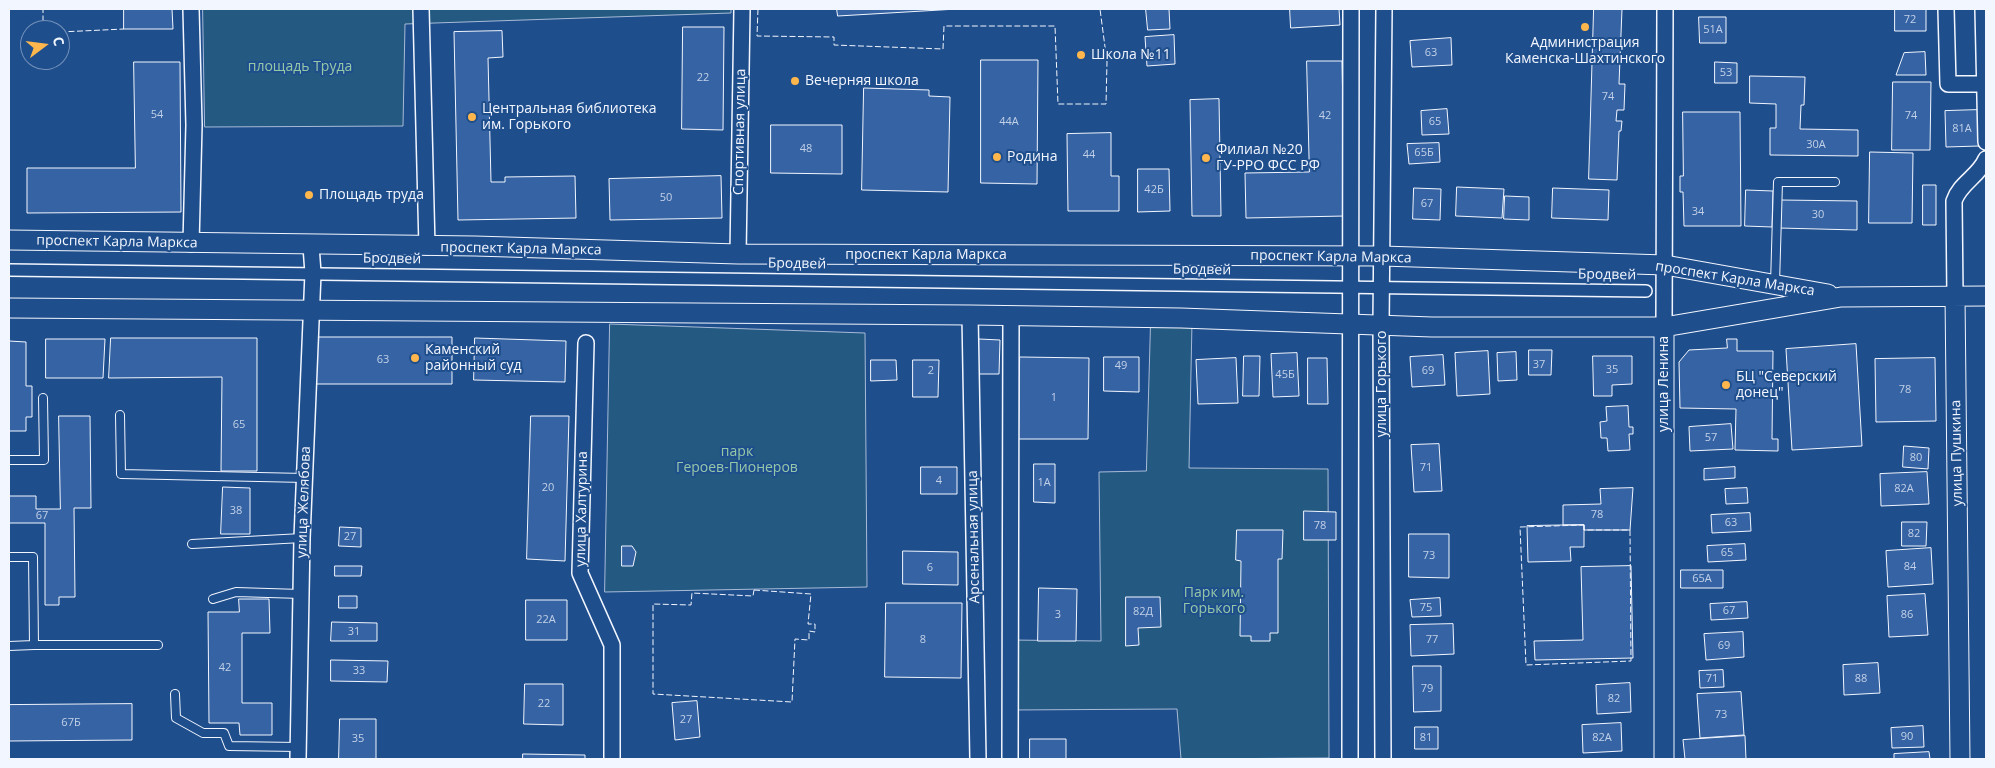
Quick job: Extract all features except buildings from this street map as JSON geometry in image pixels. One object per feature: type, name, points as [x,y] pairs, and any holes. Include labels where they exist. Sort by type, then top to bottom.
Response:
[{"type":"street","points":[[191,9],[194,125],[191,244]]},
{"type":"street","points":[[422,9],[427,247]]},
{"type":"street","name":"Спортивная улица","points":[[738,254],[742,9]]},
{"type":"street","points":[[1350,759],[1351,9]]},
{"type":"street","name":"улица Горького","points":[[1383,759],[1381,324],[1384,9]]},
{"type":"street","name":"улица Ленина","points":[[1664,759],[1665,9]]},
{"type":"street","points":[[1946,9],[1948,84],[1984,84]]},
{"type":"street","points":[[1983,9],[1986,142]]},
{"type":"street","name":"улица Пушкина","points":[[1960,759],[1954,201],[1957,192],[1982,168],[1986,159]]},
{"type":"street","name":"проспект Карла Маркса","points":[[9,240],[311,246],[475,246],[738,254],[1382,256],[1665,265],[1841,297]]},
{"type":"street","name":"улица Желябова","points":[[298,753],[302,538],[313,274],[311,246]]},
{"type":"street","name":"Бродвей","points":[[9,270],[1646,291]]},
{"type":"street","name":"проспект Карла Маркса","points":[[9,308],[311,312],[1011,315],[1381,324],[1432,327],[1664,327],[1841,297],[1986,296]]},
{"type":"street","name":"Арсенальная улица","points":[[970,315],[978,759]]},
{"type":"street","points":[[1010,759],[1011,315]]},
{"type":"street","name":"улица Халтурина","points":[[586,343],[580,574],[612,645],[612,759]]},
{"type":"lane","points":[[1775,284],[1778,182],[1835,182]]},
{"type":"lane","points":[[9,460],[44,460],[43,398]]},
{"type":"lane","points":[[120,415],[121,474],[304,478]]},
{"type":"lane","points":[[192,544],[302,538]]},
{"type":"lane","points":[[9,557],[33,557],[34,645]]},
{"type":"lane","points":[[213,599],[236,592],[301,594]]},
{"type":"lane","points":[[9,646],[158,645]]},
{"type":"lane","points":[[175,694],[176,718],[202,733],[224,733],[229,746],[298,753]]},
{"type":"green space","name":"площадь Труда","points":[[203,9],[731,9],[731,13],[405,24],[403,126],[205,127]]},
{"type":"green space","name":"Парк им. Горького","points":[[1151,321],[1192,322],[1189,468],[1328,469],[1329,758],[1181,759],[1177,709],[1009,710],[1010,640],[1101,641],[1099,472],[1146,471]]},
{"type":"green space","name":"парк Героев-Пионеров","points":[[610,324],[865,333],[867,587],[605,592]]},
{"type":"fence","points":[[43,9],[43,20]]},
{"type":"fence","points":[[758,9],[757,36],[834,37],[834,45],[943,49],[944,26],[1055,26],[1058,104],[1106,104],[1107,62],[1100,9]]},
{"type":"fence","points":[[70,32],[124,29]]},
{"type":"fence","points":[[1584,525],[1584,530],[1630,530],[1631,661],[1526,665],[1520,527],[1584,525]]},
{"type":"fence","points":[[754,590],[811,594],[808,624],[815,624],[815,632],[809,631],[809,640],[795,639],[792,702],[653,694],[653,604],[691,605],[692,593],[753,596],[754,590]]},
{"type":"place","name":"Администрация Каменска-Шахтинского","points":[[1585,27]]},
{"type":"place","name":"Школа №11","points":[[1081,55]]},
{"type":"place","name":"Вечерняя школа","points":[[795,81]]},
{"type":"place","name":"Центральная библиотека им. Горького","points":[[472,117]]},
{"type":"place","name":"Родина","points":[[997,157]]},
{"type":"place","name":"Филиал №20 ГУ-РРО ФСС РФ","points":[[1206,158]]},
{"type":"place","name":"Площадь труда","points":[[309,195]]},
{"type":"place","name":"Каменский районный суд","points":[[415,358]]},
{"type":"place","name":"БЦ \"Северский донец\"","points":[[1726,385]]}]
